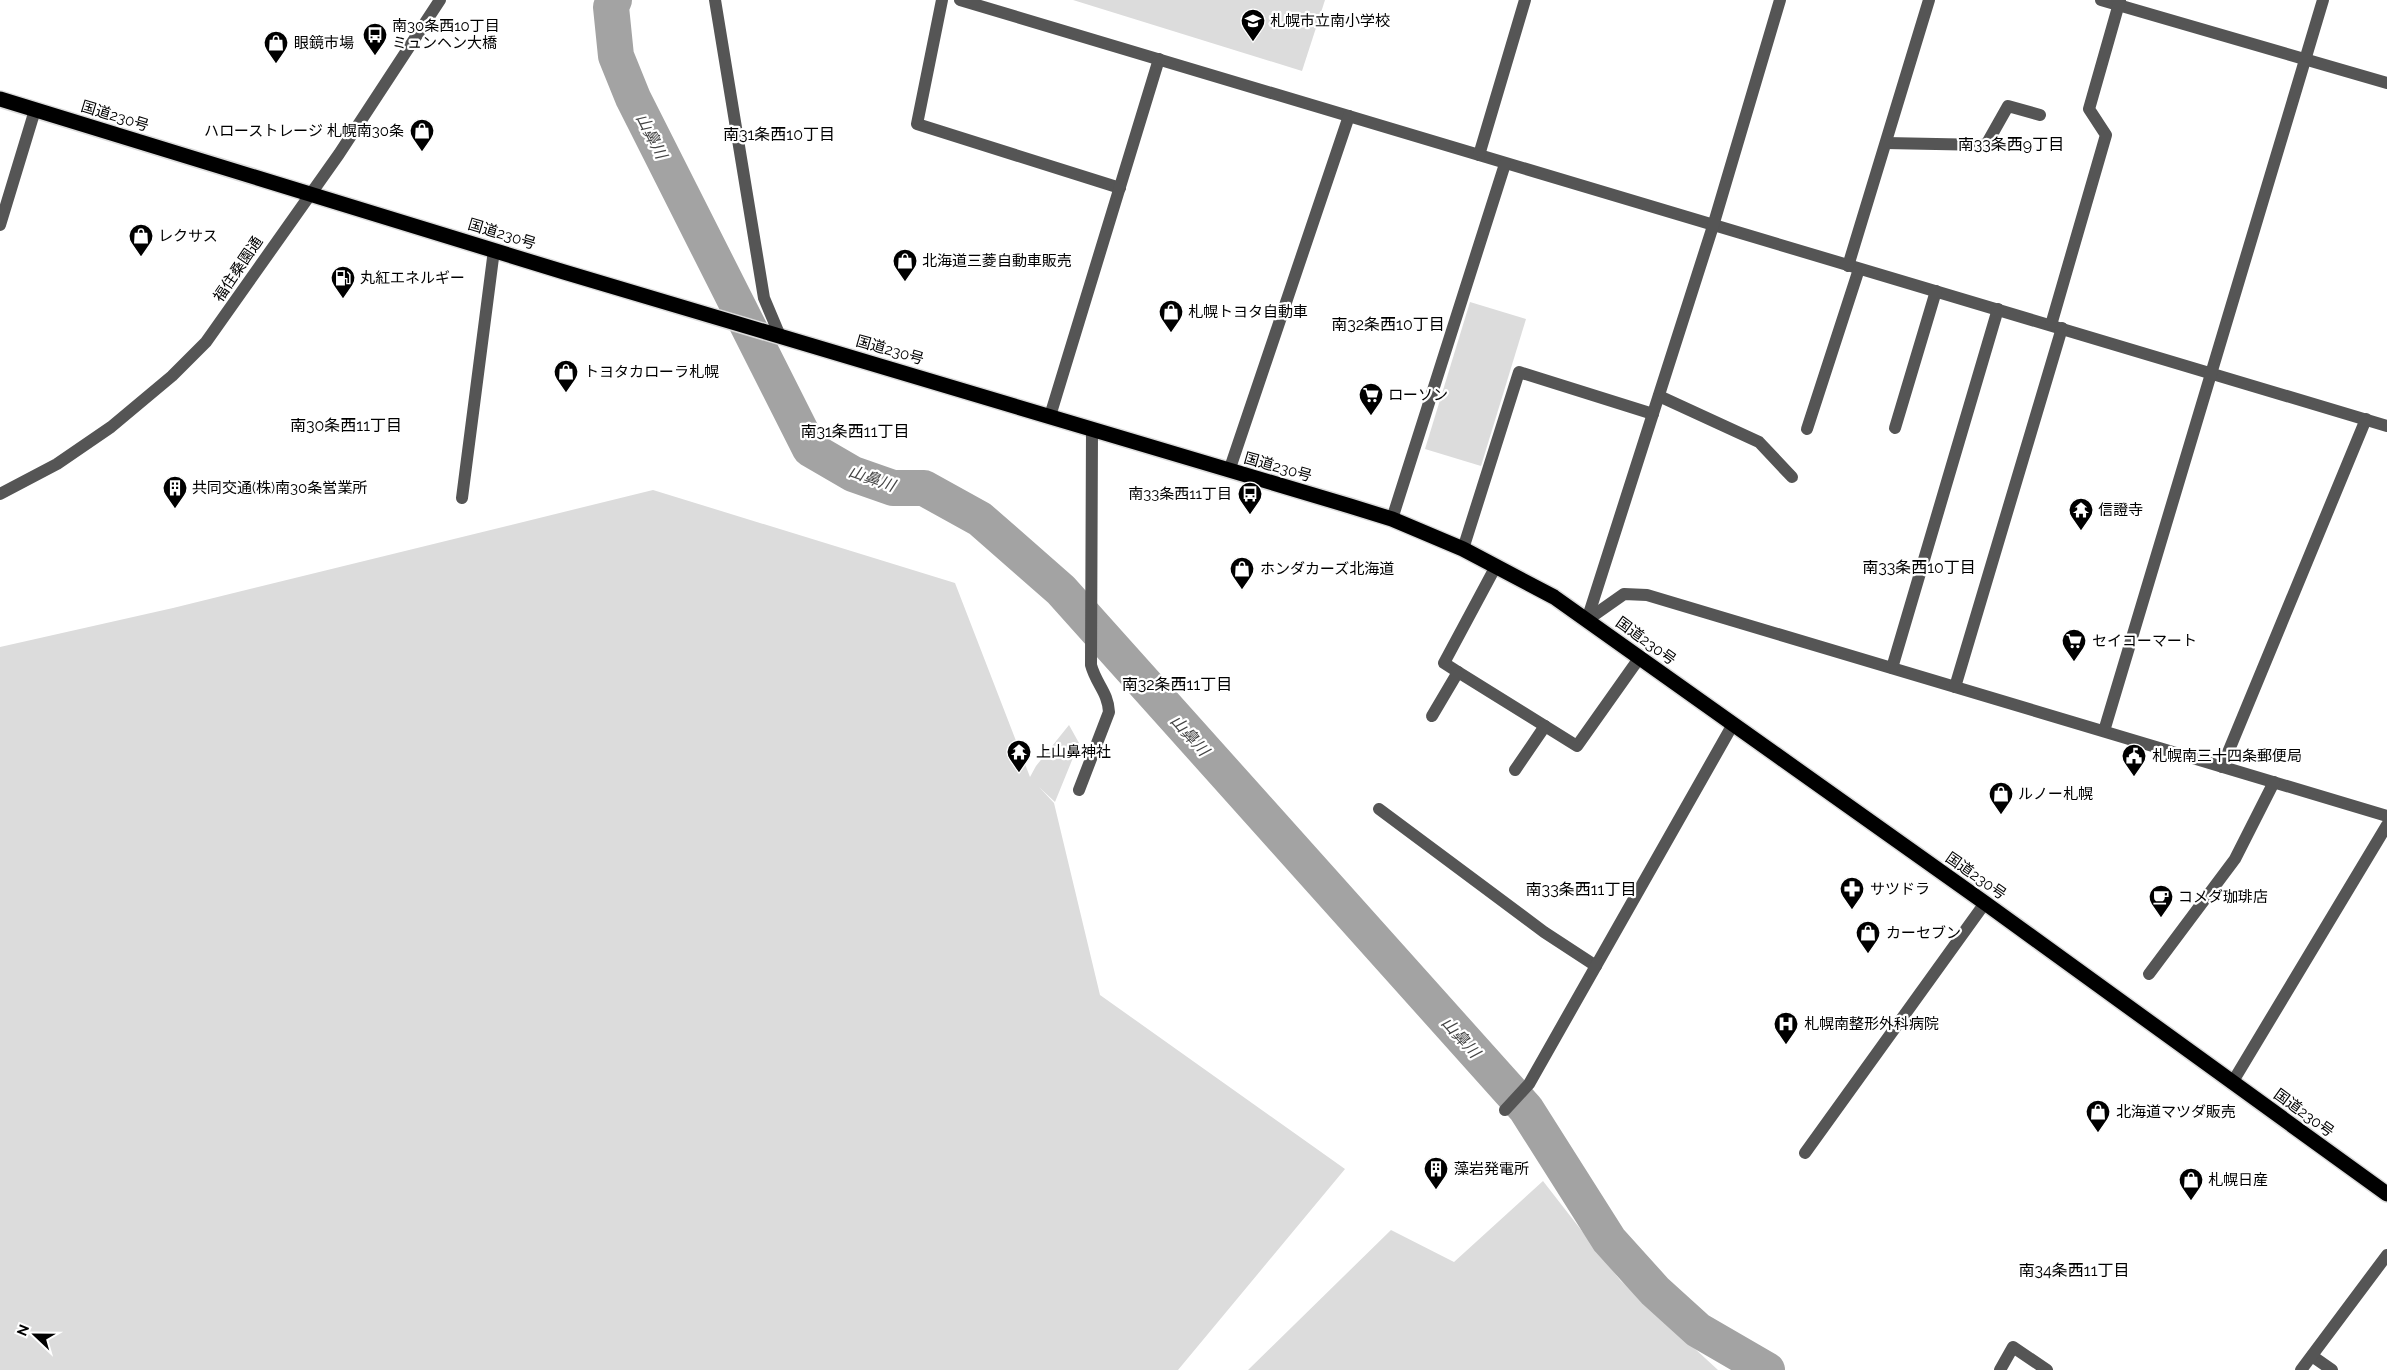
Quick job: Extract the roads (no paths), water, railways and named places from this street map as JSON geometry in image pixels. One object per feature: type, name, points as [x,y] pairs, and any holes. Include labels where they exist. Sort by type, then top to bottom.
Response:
[{"type":"highway","name":"国道230号","points":[[0,99],[494,250],[1392,519],[1463,549],[1529,582],[1588,620],[1732,726],[1985,903],[2387,1194]]},
{"type":"street","name":"福住桑園通","points":[[0,494],[57,464],[86,445],[143,402],[190,359],[231,308],[339,154],[440,0]]},
{"type":"street","points":[[715,0],[764,298],[776,335]]},
{"type":"street","points":[[942,0],[917,124],[1120,188]]},
{"type":"street","points":[[960,0],[2387,426]]},
{"type":"street","points":[[1478,155],[1526,0]]},
{"type":"street","points":[[1588,620],[1713,226],[1780,0]]},
{"type":"street","points":[[1807,429],[1854,267],[1886,144],[1929,0]]},
{"type":"street","points":[[2101,0],[2120,3],[2387,84]]},
{"type":"street","points":[[2104,731],[2323,0]]},
{"type":"street","points":[[1955,687],[2056,327],[2106,135],[2089,109],[2120,3]]},
{"type":"street","points":[[1050,416],[1159,59]]},
{"type":"street","points":[[1886,144],[1986,145],[2008,106],[2040,115]]},
{"type":"street","points":[[0,225],[35,110]]},
{"type":"street","points":[[1229,471],[1349,116]]},
{"type":"street","points":[[1392,519],[1505,164]]},
{"type":"street","points":[[462,498],[494,250]]},
{"type":"street","points":[[1895,428],[1936,291]]},
{"type":"street","points":[[1892,668],[1998,309]]},
{"type":"street","points":[[1463,549],[1519,372],[1653,414]]},
{"type":"street","points":[[1659,396],[1759,442],[1792,477]]},
{"type":"street","points":[[2222,767],[2366,419]]},
{"type":"street","points":[[1079,790],[1109,712],[1108,698],[1095,678],[1091,665],[1092,429]]},
{"type":"street","points":[[1496,566],[1444,663],[1458,672],[1577,746],[1640,657]]},
{"type":"street","points":[[1588,620],[1624,594],[1647,594],[2387,816]]},
{"type":"street","points":[[1432,716],[1458,672]]},
{"type":"street","points":[[1515,770],[1544,726]]},
{"type":"street","points":[[1505,1110],[1529,1084],[1732,726]]},
{"type":"street","points":[[2149,974],[2235,858],[2274,782]]},
{"type":"street","points":[[1379,810],[1544,932],[1596,966]]},
{"type":"street","points":[[2232,1083],[2387,825]]},
{"type":"street","points":[[1805,1153],[1985,903]]},
{"type":"street","points":[[2301,1370],[2387,1255]]},
{"type":"street","points":[[2000,1370],[2013,1348],[2047,1370]]},
{"type":"street","points":[[2312,1356],[2332,1370]]},
{"type":"waterway","name":"山鼻川","points":[[614,0],[611,7],[616,56],[633,98],[810,449],[853,474],[893,488],[924,488],[980,519],[1061,590],[1526,1109],[1609,1240],[1655,1291],[1698,1330],[1767,1370]]},
{"type":"place","name":"札幌市立南小学校","points":[[1253,42]]},
{"type":"place","name":"南30条西10丁目 ミュンヘン大橋","points":[[375,56]]},
{"type":"place","name":"眼鏡市場","points":[[276,64]]},
{"type":"place","name":"ハローストレージ 札幌南30条","points":[[422,152]]},
{"type":"place","name":"レクサス","points":[[141,257]]},
{"type":"place","name":"北海道三菱自動車販売","points":[[905,282]]},
{"type":"place","name":"丸紅エネルギー","points":[[343,299]]},
{"type":"place","name":"札幌トヨタ自動車","points":[[1171,333]]},
{"type":"place","name":"トヨタカローラ札幌","points":[[566,393]]},
{"type":"place","name":"ローソン","points":[[1371,416]]},
{"type":"place","name":"共同交通(株)南30条営業所","points":[[175,509]]},
{"type":"place","name":"南33条西11丁目","points":[[1250,515]]},
{"type":"place","name":"信證寺","points":[[2081,531]]},
{"type":"place","name":"ホンダカーズ北海道","points":[[1242,590]]},
{"type":"place","name":"セイコーマート","points":[[2074,662]]},
{"type":"place","name":"上山鼻神社","points":[[1019,773]]},
{"type":"place","name":"札幌南三十四条郵便局","points":[[2134,777]]},
{"type":"place","name":"ルノー札幌","points":[[2001,815]]},
{"type":"place","name":"サツドラ","points":[[1852,910]]},
{"type":"place","name":"コメダ珈琲店","points":[[2161,918]]},
{"type":"place","name":"カーセブン","points":[[1868,954]]},
{"type":"place","name":"札幌南整形外科病院","points":[[1786,1045]]},
{"type":"place","name":"北海道マツダ販売","points":[[2098,1133]]},
{"type":"place","name":"藻岩発電所","points":[[1436,1190]]},
{"type":"place","name":"札幌日産","points":[[2191,1201]]},
{"type":"district","name":"南31条西10丁目","points":[[779,134]]},
{"type":"district","name":"南33条西9丁目","points":[[2011,144]]},
{"type":"district","name":"南32条西10丁目","points":[[1388,324]]},
{"type":"district","name":"南30条西11丁目","points":[[346,425]]},
{"type":"district","name":"南31条西11丁目","points":[[855,431]]},
{"type":"district","name":"南33条西10丁目","points":[[1919,567]]},
{"type":"district","name":"南32条西11丁目","points":[[1177,684]]},
{"type":"district","name":"南33条西11丁目","points":[[1581,889]]},
{"type":"district","name":"南34条西11丁目","points":[[2074,1270]]}]
